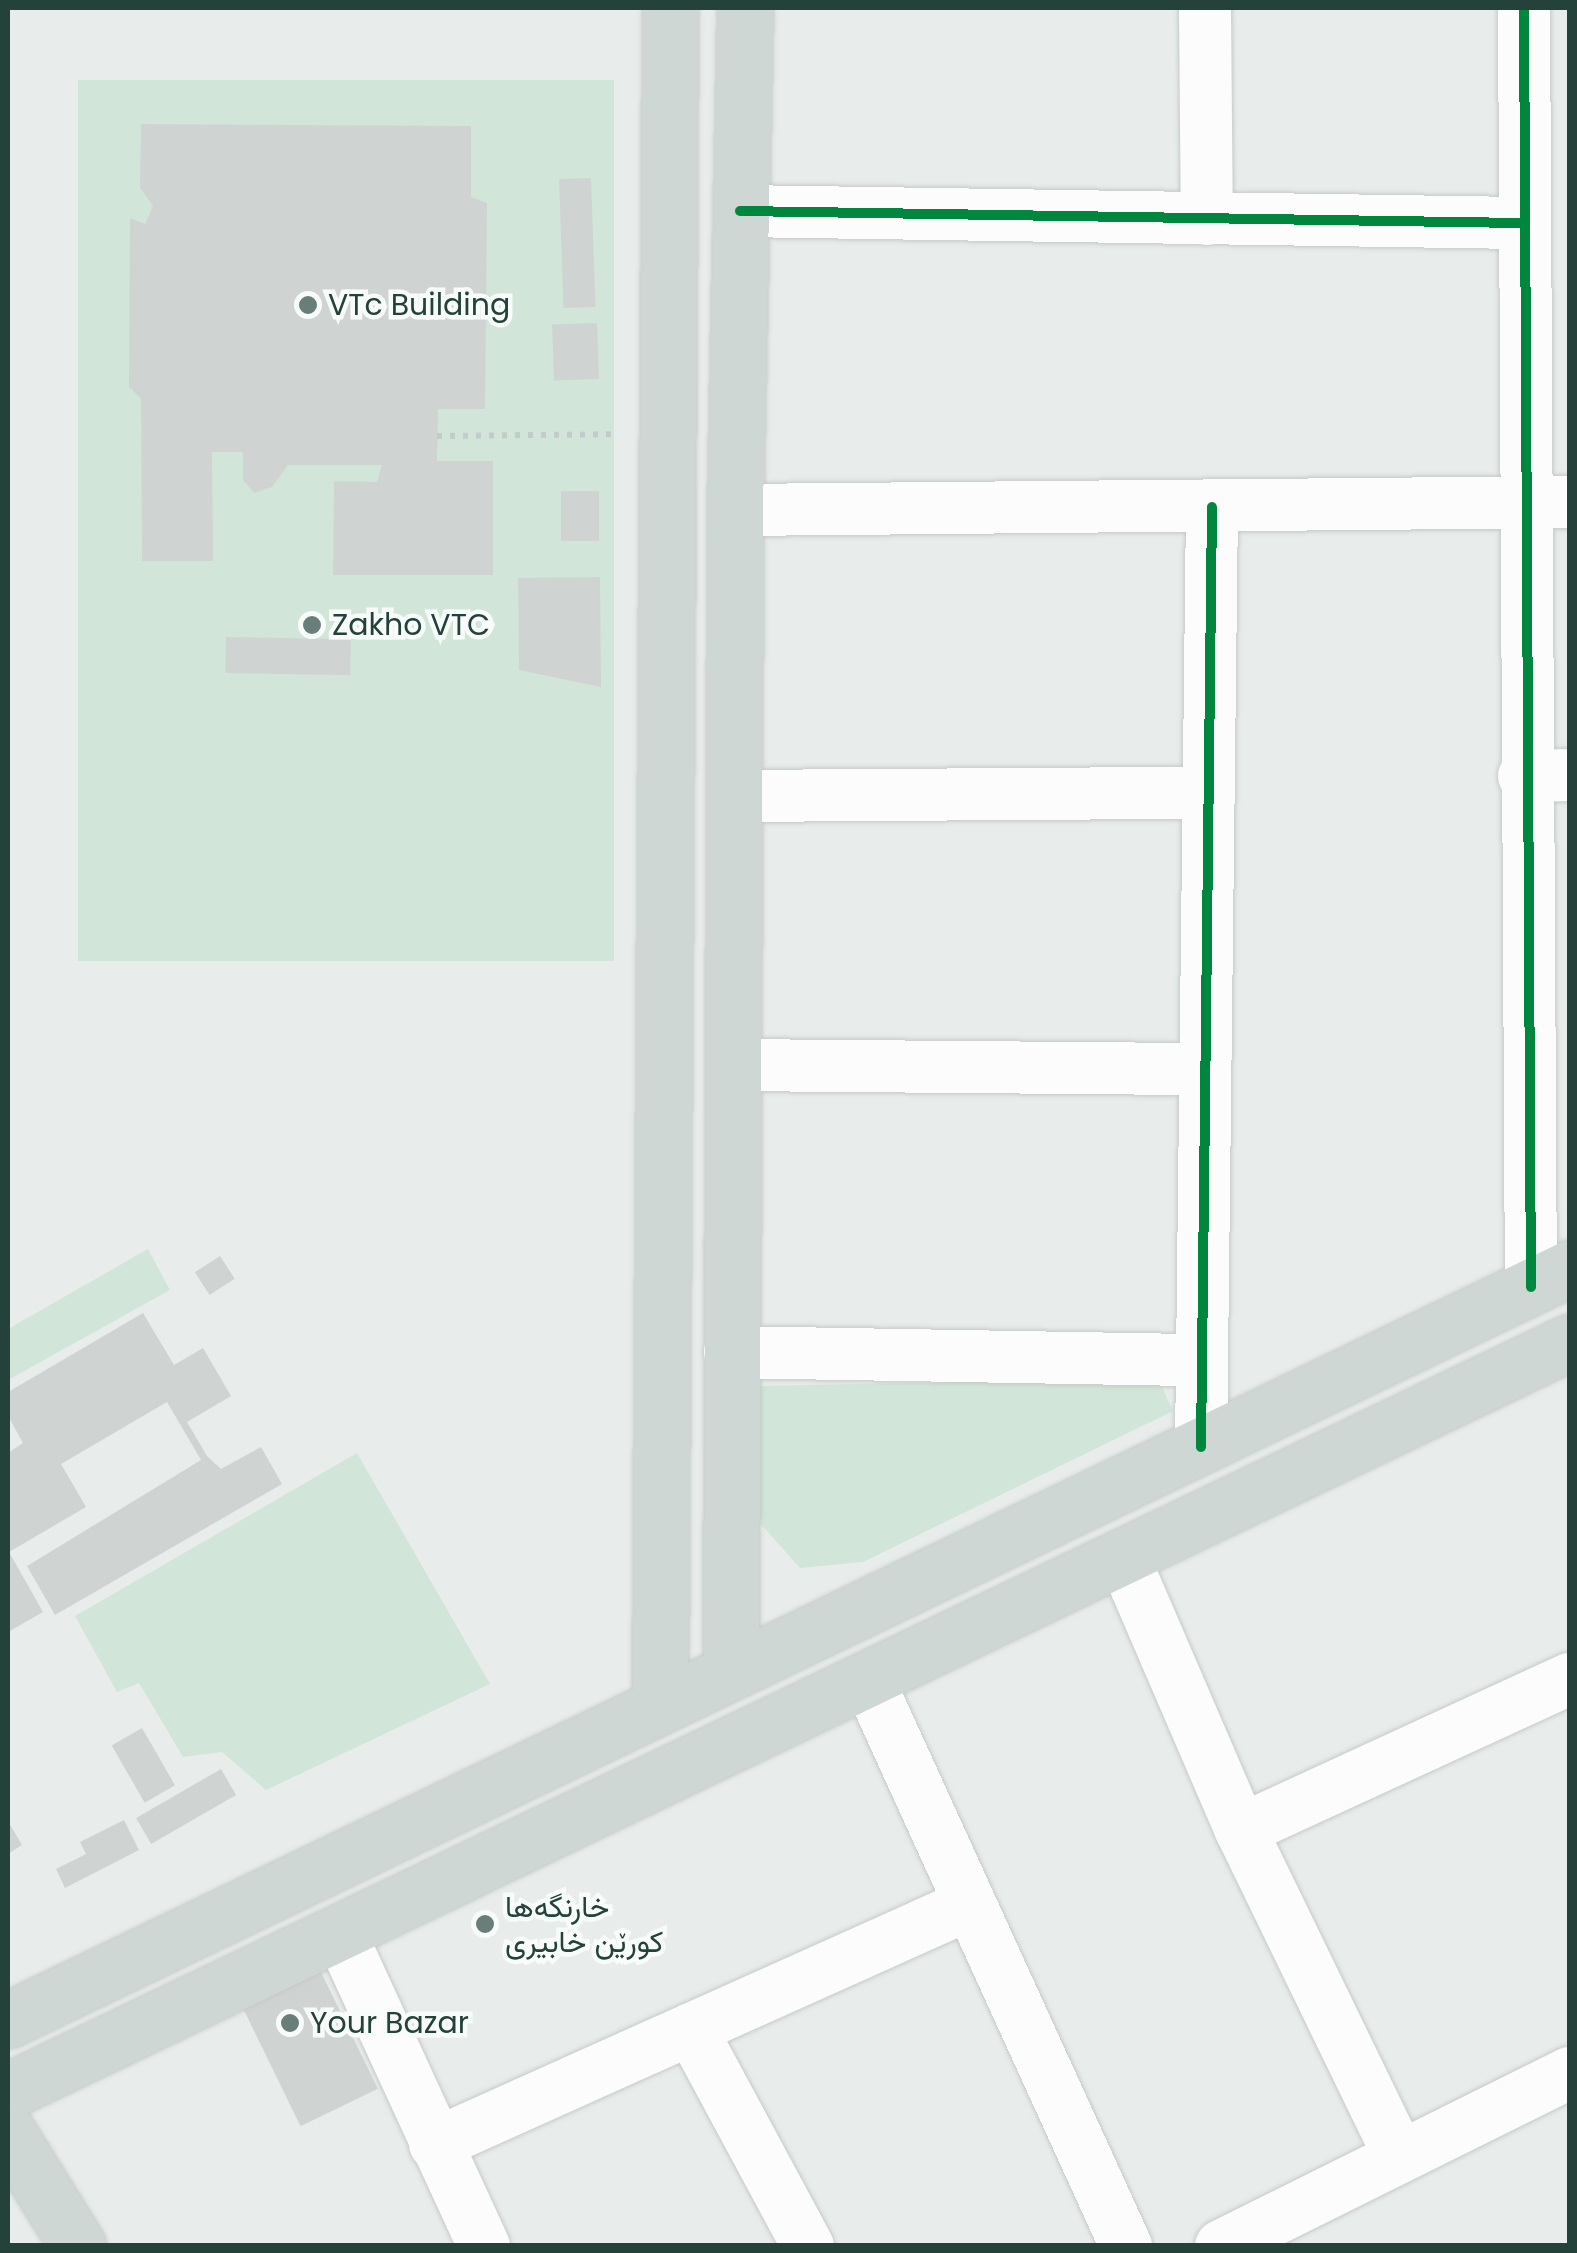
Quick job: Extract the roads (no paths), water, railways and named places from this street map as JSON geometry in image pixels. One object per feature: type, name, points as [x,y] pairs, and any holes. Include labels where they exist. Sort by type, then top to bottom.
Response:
[{"type":"main road","points":[[660,1704],[670,8]]},
{"type":"main road","points":[[731,1669],[736,510],[745,8]]},
{"type":"main road","points":[[8,2020],[1550,1277]]},
{"type":"main road","points":[[8,2091],[1125,1561],[1570,1342]]},
{"type":"main road","points":[[8,2133],[78,2246]]},
{"type":"street","points":[[1206,8],[1207,219]]},
{"type":"street","points":[[1524,8],[1524,223],[1547,502],[1550,1277]]},
{"type":"street","points":[[740,211],[1524,223]]},
{"type":"street","points":[[736,510],[1547,502]]},
{"type":"street","points":[[1201,1447],[1212,508]]},
{"type":"street","points":[[734,796],[1208,793]]},
{"type":"street","points":[[732,1065],[1205,1070]]},
{"type":"street","points":[[730,1352],[1202,1360]]},
{"type":"street","points":[[1125,1561],[1241,1830],[1398,2156]]},
{"type":"street","points":[[1241,1830],[1570,1679]]},
{"type":"street","points":[[868,1682],[1126,2246]]},
{"type":"street","points":[[435,2144],[970,1904]]},
{"type":"street","points":[[340,1933],[484,2246]]},
{"type":"street","points":[[691,2029],[808,2246]]},
{"type":"street","points":[[1221,2246],[1570,2073]]},
{"type":"place","name":"VTc Building","points":[[308,305]]},
{"type":"place","name":"Zakho VTC","points":[[312,625]]},
{"type":"place","name":"خارنگه‌ها كورێن خابيرى","points":[[485,1924]]},
{"type":"place","name":"Your Bazar","points":[[290,2023]]}]
